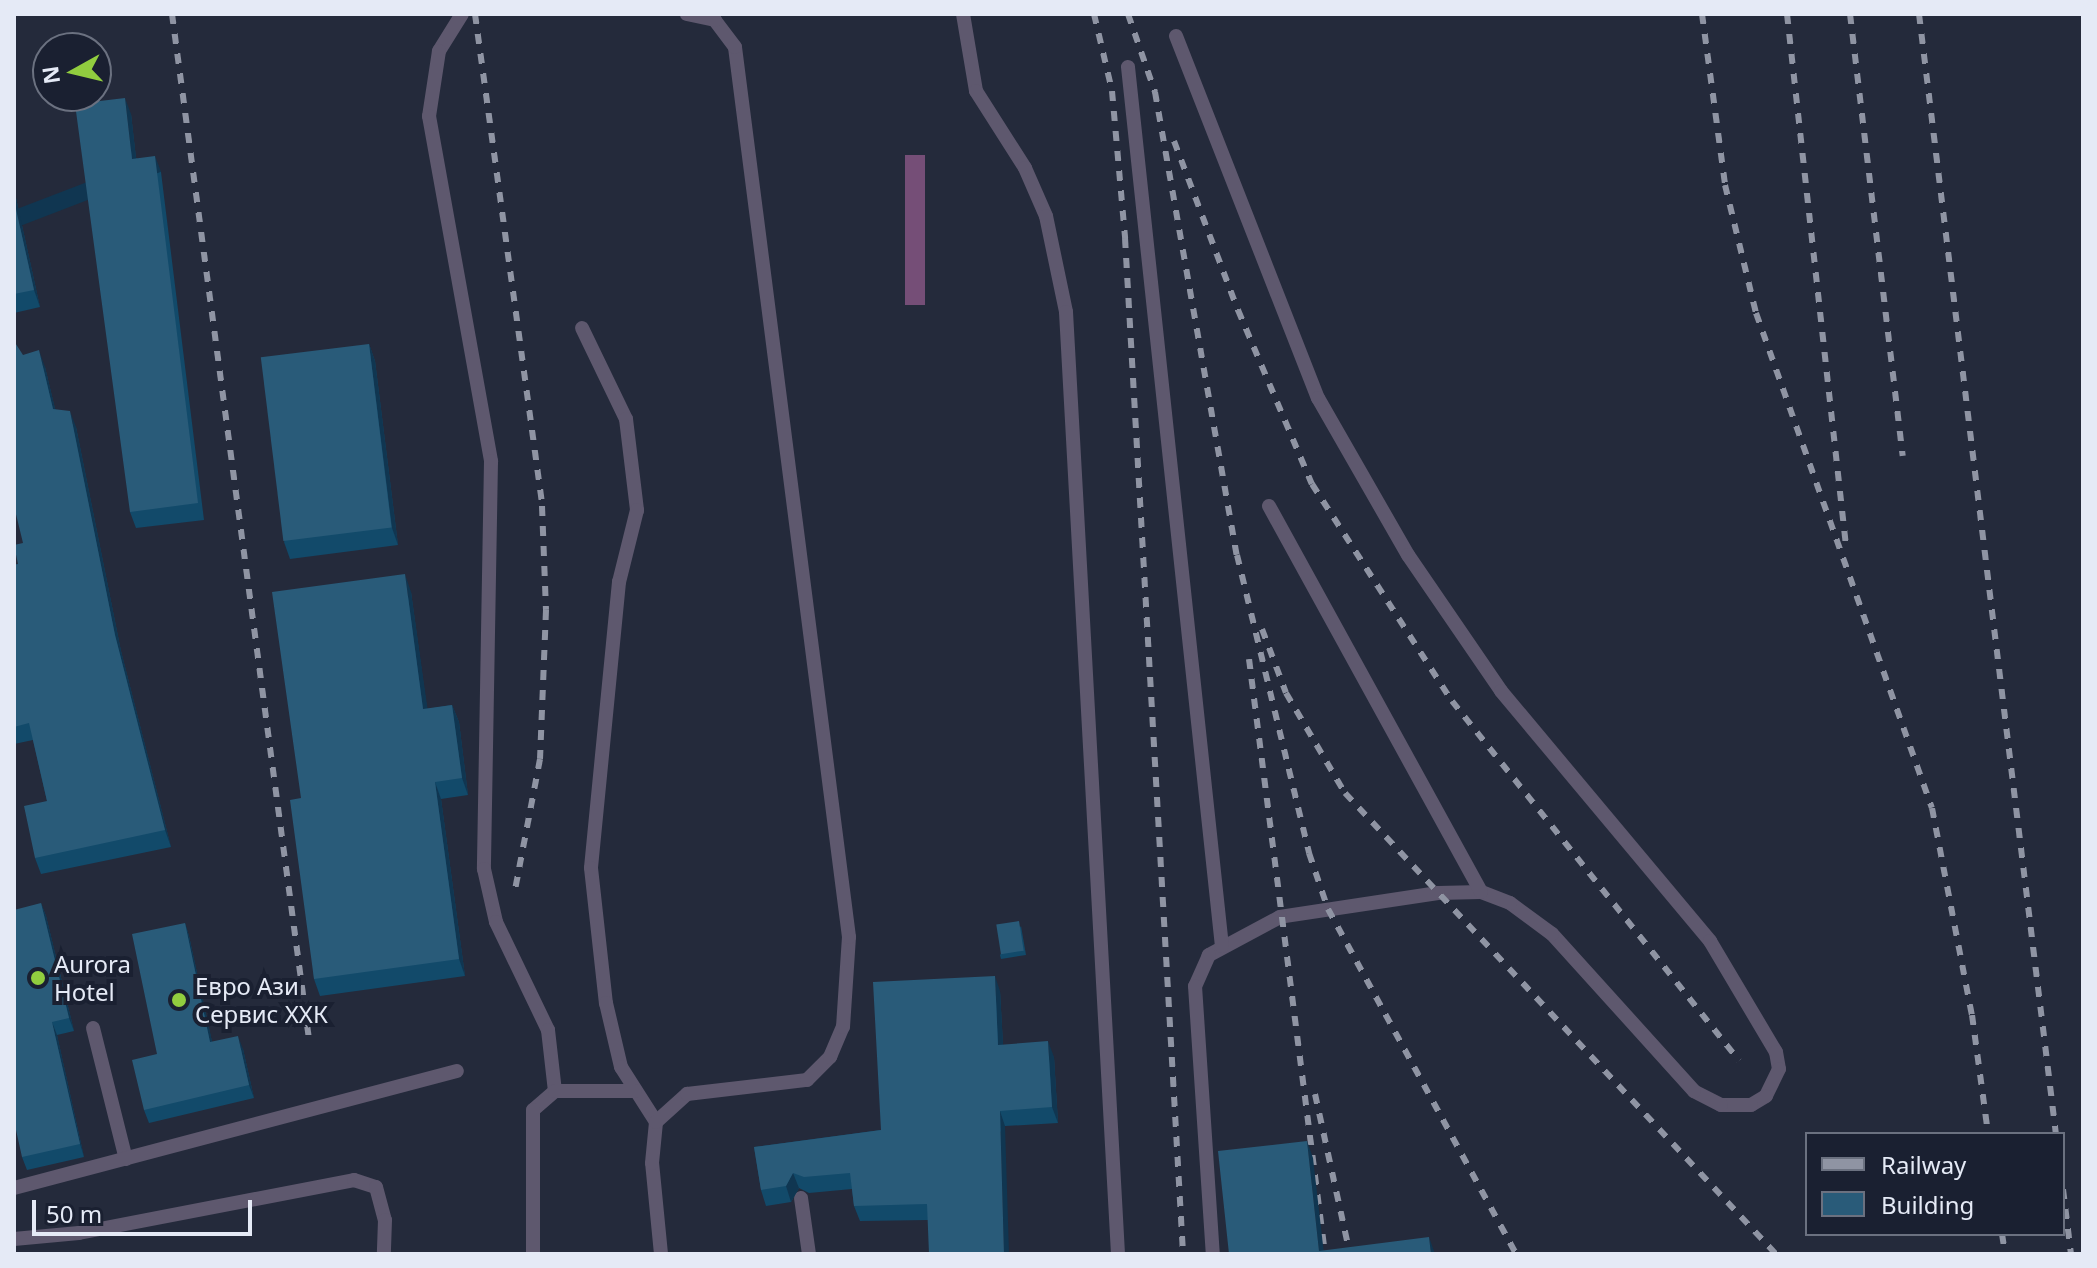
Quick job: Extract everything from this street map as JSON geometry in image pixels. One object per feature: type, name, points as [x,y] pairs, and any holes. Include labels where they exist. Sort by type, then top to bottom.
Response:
[{"type":"lane","points":[[462,14],[439,51],[429,116],[491,461],[484,869],[496,922],[548,1030],[555,1091]]},
{"type":"lane","points":[[656,1122],[687,1094],[807,1080],[830,1057],[843,1027],[849,937],[735,47],[715,20],[687,14]]},
{"type":"lane","points":[[963,14],[976,91],[1025,168],[1046,216],[1066,312],[1118,1254]]},
{"type":"lane","points":[[1176,36],[1318,398],[1408,555],[1501,691],[1710,941],[1776,1052],[1779,1069],[1766,1096],[1735,1108],[1694,1091],[1552,934],[1510,903],[1481,892],[1438,893],[1280,917],[1209,955],[1195,986],[1213,1254]]},
{"type":"lane","points":[[1128,67],[1222,946]]},
{"type":"lane","points":[[582,328],[626,419],[635,464],[637,510],[619,582],[591,868],[606,1003],[621,1067],[656,1122],[652,1163],[661,1254]]},
{"type":"lane","points":[[1269,506],[1481,892]]},
{"type":"lane","points":[[93,1028],[126,1159]]},
{"type":"lane","points":[[14,1188],[457,1071]]},
{"type":"lane","points":[[533,1254],[533,1110],[555,1091],[635,1091]]},
{"type":"lane","points":[[14,1239],[79,1233],[354,1180],[376,1187],[385,1220],[384,1254]]},
{"type":"lane","points":[[801,1198],[809,1254]]},
{"type":"shaded area","points":[[905,155],[925,155],[925,305],[905,305]]},
{"type":"building","points":[[125,98],[132,159],[155,156],[198,503],[130,512],[76,112],[112,112],[112,100]]},
{"type":"building","points":[[14,200],[34,290],[14,294]]},
{"type":"building","points":[[14,341],[23,355],[39,350],[53,409],[70,411],[115,635],[165,830],[35,858],[24,806],[47,801],[29,723],[14,727],[14,565],[18,564],[14,545],[23,543],[14,506]]},
{"type":"building","points":[[369,344],[392,528],[283,541],[261,357]]},
{"type":"building","points":[[405,574],[423,709],[452,705],[462,778],[435,782],[459,959],[314,979],[290,800],[301,798],[272,592]]},
{"type":"building","points":[[41,903],[69,1018],[52,1022],[80,1144],[22,1157],[14,1121],[14,910]]},
{"type":"building","points":[[1019,921],[1024,951],[1001,954],[996,925]]},
{"type":"building","points":[[185,923],[210,1042],[238,1036],[249,1085],[144,1110],[132,1060],[157,1054],[132,934]]},
{"type":"building","points":[[995,976],[998,1045],[1048,1041],[1052,1107],[1000,1111],[1004,1254],[929,1254],[927,1204],[854,1206],[850,1173],[804,1177],[793,1173],[786,1186],[761,1190],[754,1147],[881,1130],[873,982]]},
{"type":"building","points":[[1307,1141],[1319,1251],[1429,1237],[1431,1254],[1229,1254],[1218,1151]]},
{"type":"railway","points":[[172,14],[309,1039]]},
{"type":"railway","points":[[475,14],[542,506],[546,610],[540,759],[515,890]]},
{"type":"railway","points":[[1094,14],[1112,91],[1125,238],[1183,1254]]},
{"type":"railway","points":[[1128,14],[1155,92],[1237,555],[1309,853],[1328,909],[1516,1254]]},
{"type":"railway","points":[[1702,14],[1725,185],[1756,313],[1932,808],[1972,1015],[1988,1132]]},
{"type":"railway","points":[[1787,14],[1846,546]]},
{"type":"railway","points":[[1850,14],[1903,456]]},
{"type":"railway","points":[[1919,14],[2056,1132]]},
{"type":"railway","points":[[1174,141],[1238,310],[1312,484],[1452,701],[1739,1060]]},
{"type":"railway","points":[[1262,629],[1286,693],[1345,793],[1776,1254]]},
{"type":"railway","points":[[1249,659],[1325,1254]]},
{"type":"railway","points":[[1315,1094],[1350,1254]]},
{"type":"railway","points":[[2065,1205],[2071,1254]]},
{"type":"railway","points":[[2002,1236],[2005,1254]]},
{"type":"place","name":"Aurora Hotel","points":[[38,978]]},
{"type":"place","name":"Евро Ази Сервис ХХК","points":[[179,1000]]}]
